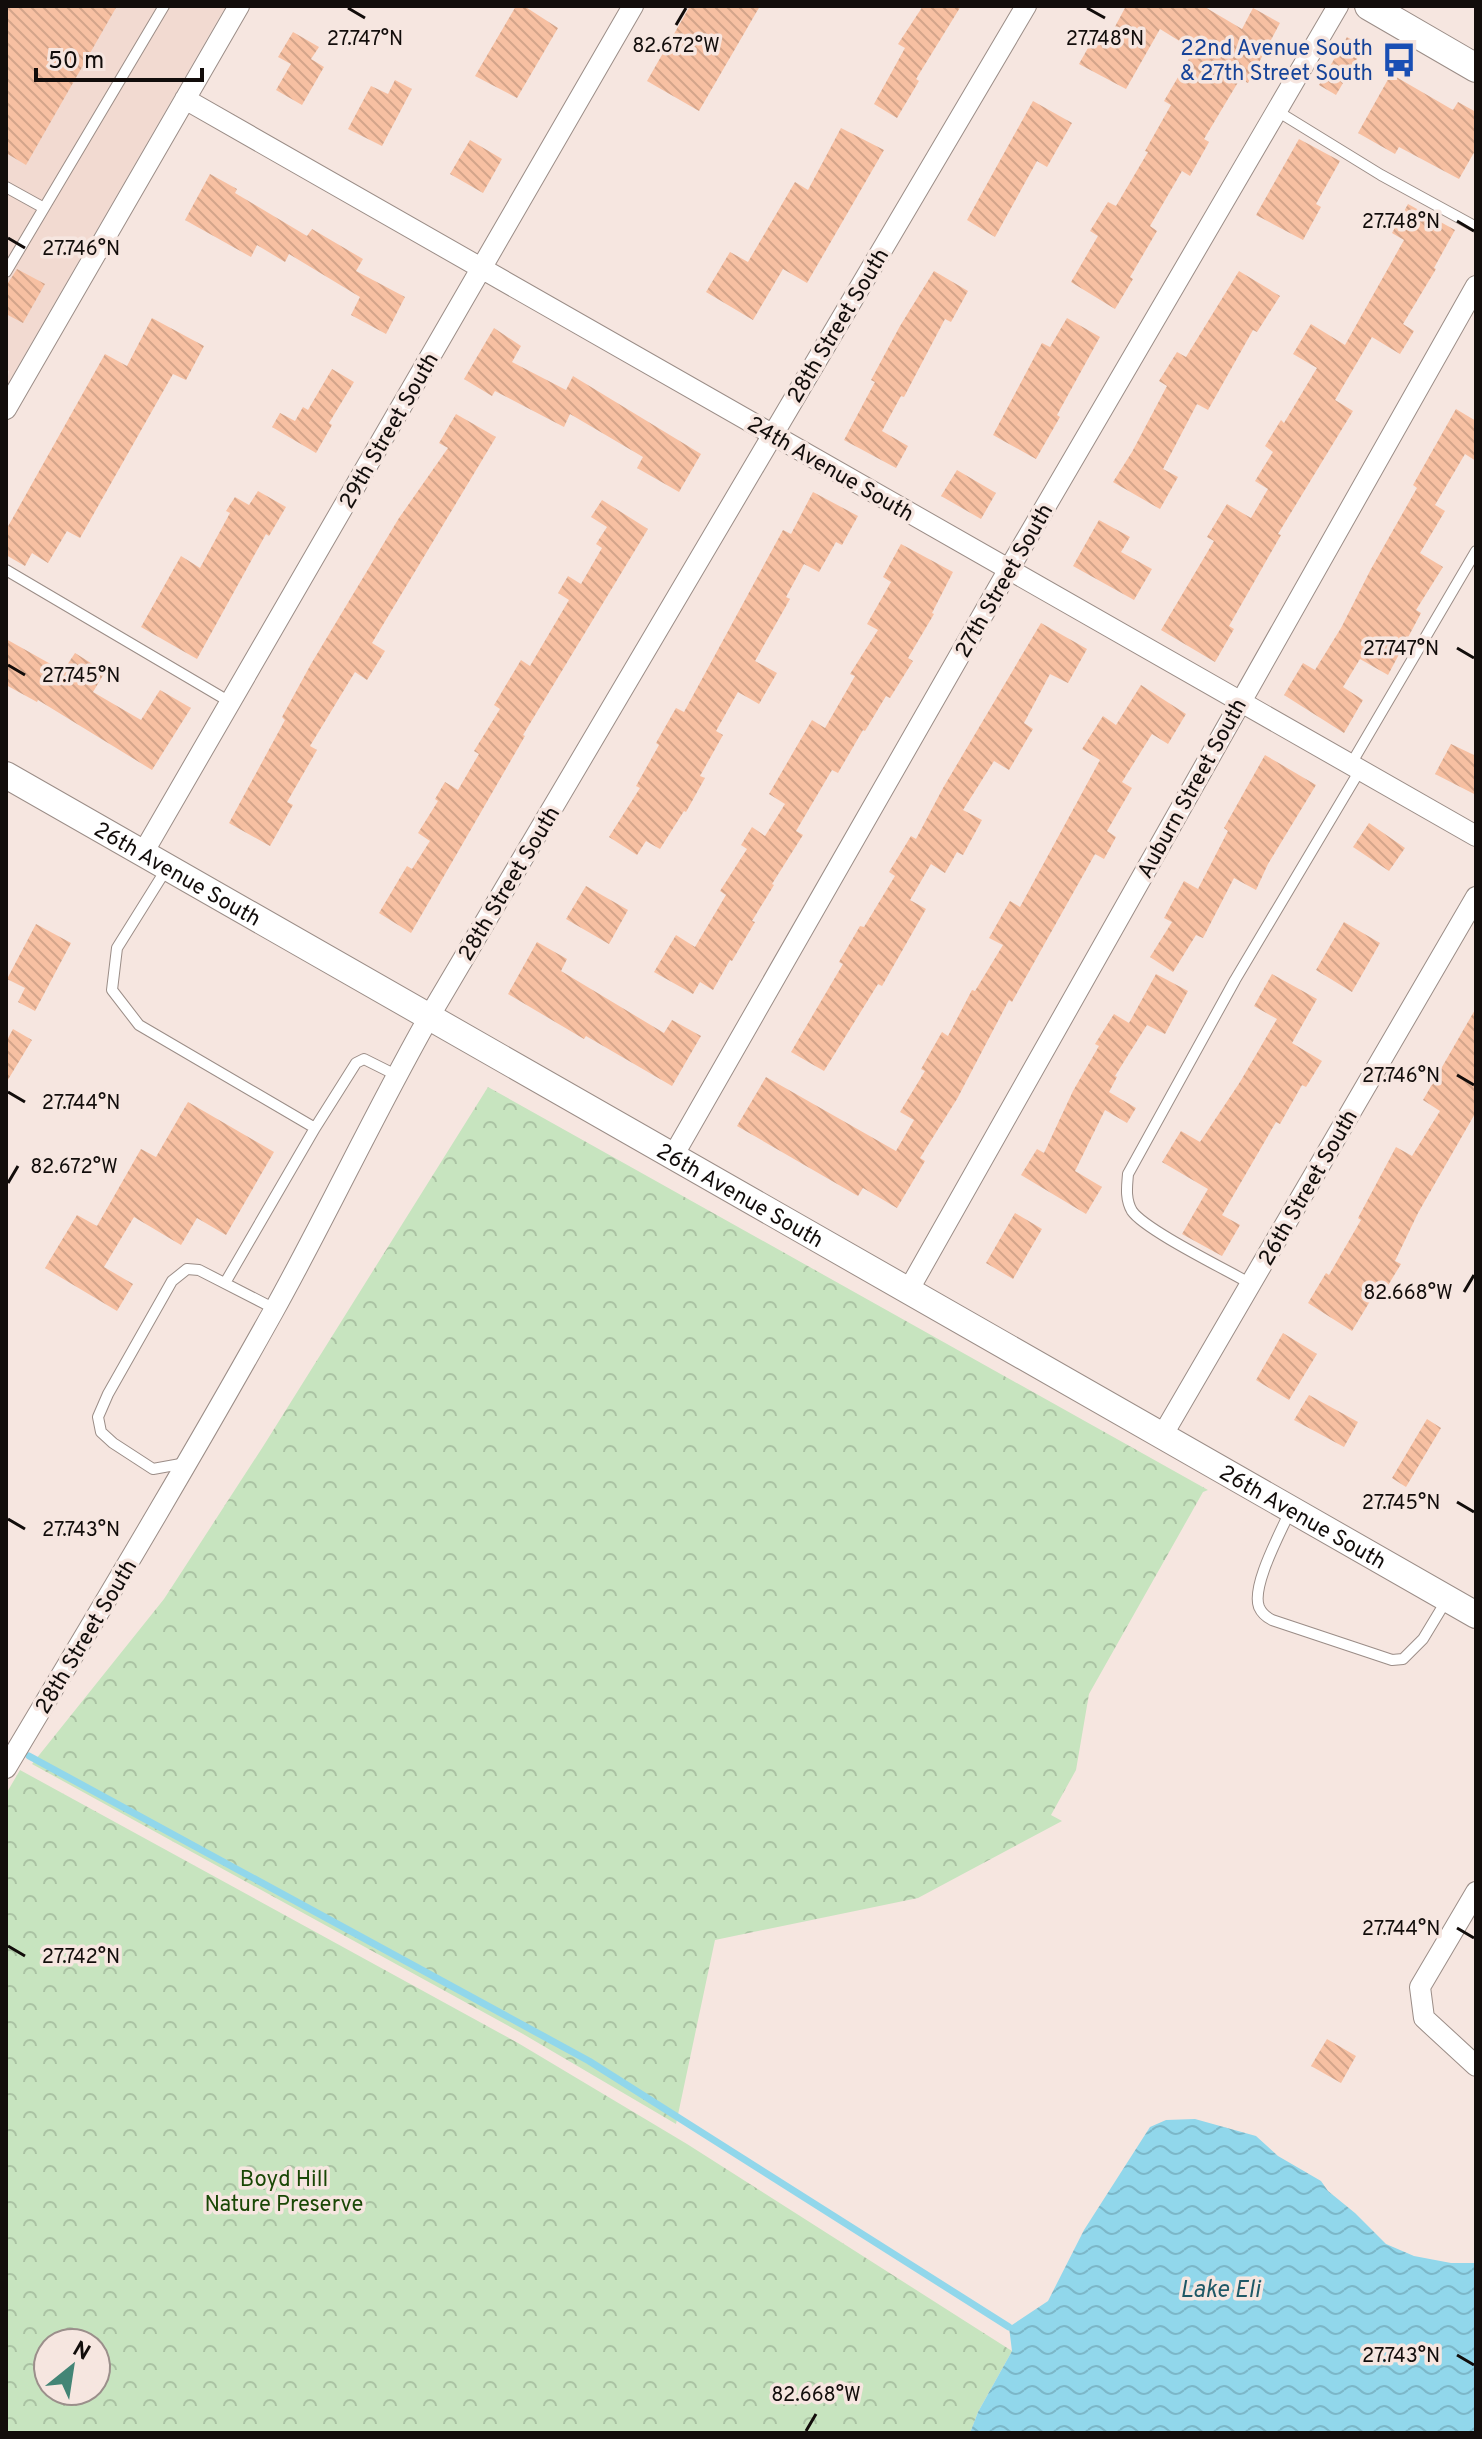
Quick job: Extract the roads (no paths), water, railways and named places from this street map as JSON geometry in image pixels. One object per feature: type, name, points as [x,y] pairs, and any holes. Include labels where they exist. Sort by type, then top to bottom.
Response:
[{"type":"main road","points":[[1369,6],[1473,59]]},
{"type":"street","points":[[6,409],[239,6]]},
{"type":"street","name":"29th Street South","points":[[143,853],[633,6]]},
{"type":"street","name":"28th Street South","points":[[6,1768],[188,1463],[275,1309],[429,1017],[1026,6]]},
{"type":"street","name":"27th Street South","points":[[673,1156],[1009,569],[1338,6]]},
{"type":"street","name":"24th Avenue South","points":[[185,99],[1476,836]]},
{"type":"street","name":"Auburn Street South","points":[[908,1291],[1476,286]]},
{"type":"street","name":"26th Avenue South","points":[[6,775],[1476,1615]]},
{"type":"street","name":"26th Street South","points":[[1162,1436],[1476,897]]},
{"type":"street","points":[[1476,1892],[1420,1987],[1424,2018],[1476,2066]]},
{"type":"lane","points":[[6,272],[164,6]]},
{"type":"lane","points":[[1277,111],[1381,175],[1476,227]]},
{"type":"lane","points":[[6,187],[44,208]]},
{"type":"lane","points":[[1251,1284],[1147,1225],[1132,1211],[1126,1192],[1128,1174],[1476,551]]},
{"type":"lane","points":[[6,570],[230,702]]},
{"type":"lane","points":[[168,867],[117,948],[112,990],[139,1025],[315,1128]]},
{"type":"lane","points":[[225,1283],[356,1063],[364,1059],[396,1075]]},
{"type":"lane","points":[[188,1463],[153,1469],[113,1443],[101,1432],[98,1417],[108,1394],[172,1281],[187,1269],[199,1270],[275,1309]]},
{"type":"lane","points":[[1290,1509],[1259,1584],[1257,1604],[1263,1614],[1272,1620],[1392,1660],[1403,1659],[1423,1639],[1447,1599]]},
{"type":"water","name":"Lake Eli","points":[[1195,2119],[1256,2136],[1278,2156],[1321,2181],[1386,2244],[1414,2256],[1451,2263],[1476,2263],[1476,2433],[970,2433],[978,2412],[1012,2351],[1009,2327],[1048,2301],[1084,2230],[1150,2127],[1166,2120]]},
{"type":"waterway","points":[[29,1756],[589,2061],[1009,2327]]},
{"type":"place","name":"22nd Avenue South & 27th Street South","points":[[1399,60]]},
{"type":"park label","name":"Boyd Hill Nature Preserve","points":[[284,2190]]}]
